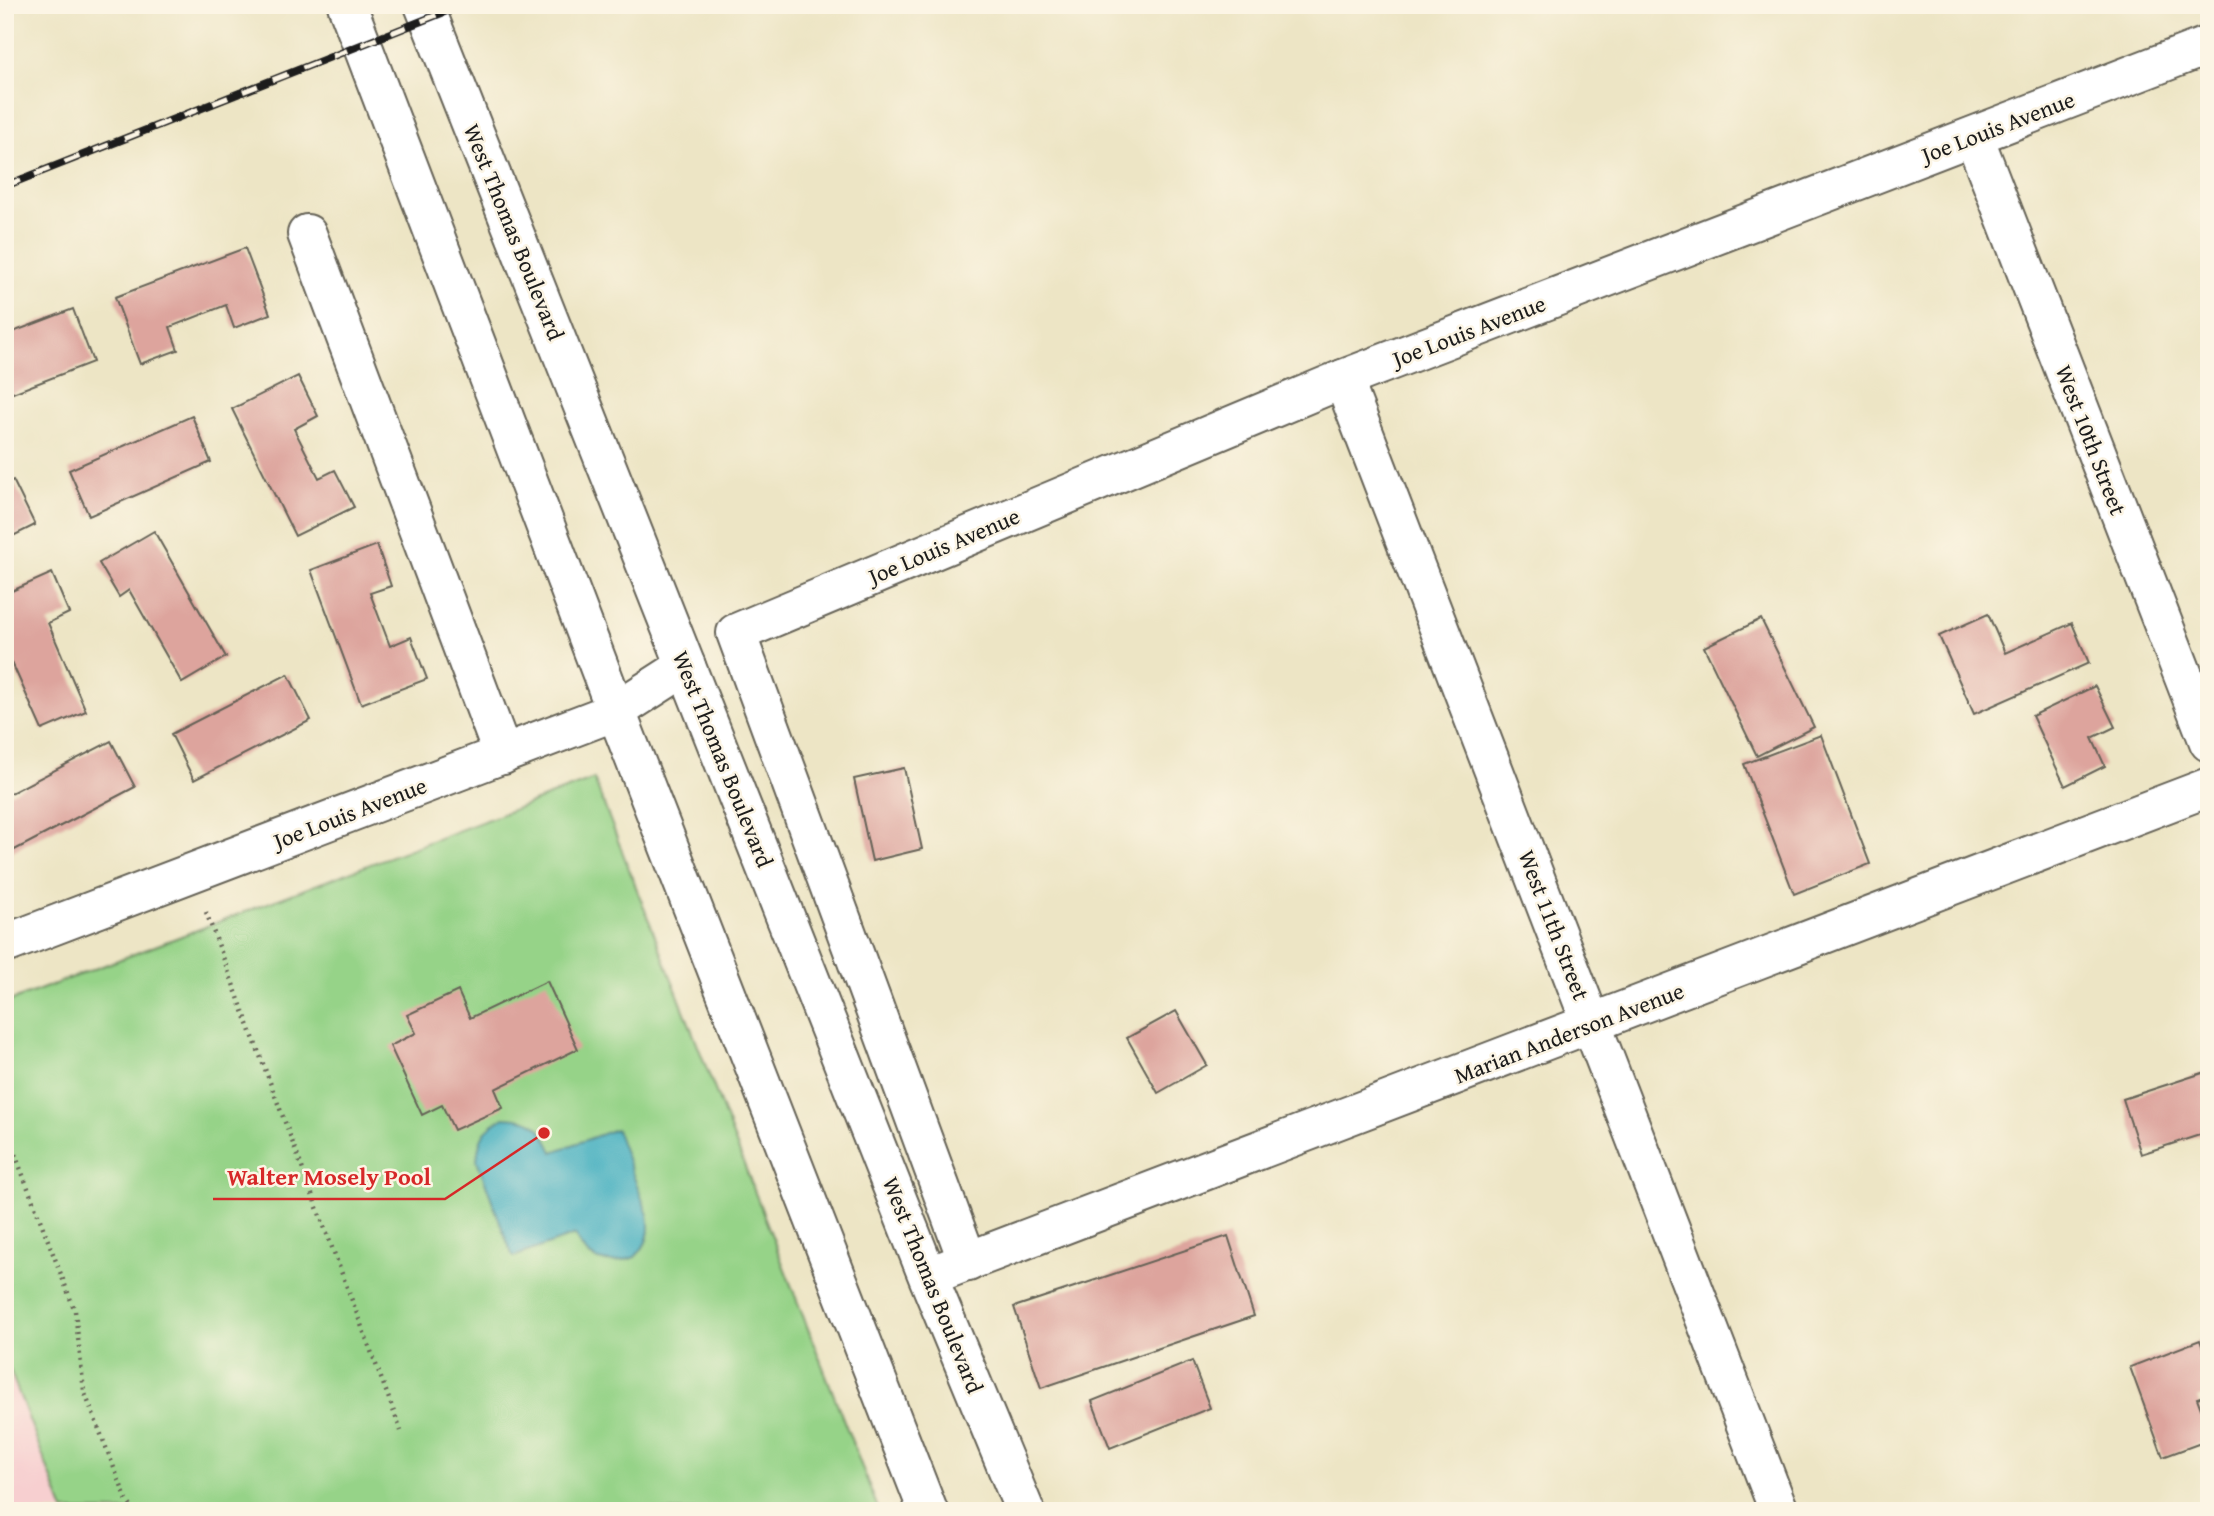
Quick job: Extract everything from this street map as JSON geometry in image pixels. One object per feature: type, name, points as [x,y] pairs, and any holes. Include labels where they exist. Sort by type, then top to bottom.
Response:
[{"type":"street","points":[[347,5],[616,711],[928,1511]]},
{"type":"street","name":"West Thomas Boulevard","points":[[424,5],[928,1277],[1025,1511]]},
{"type":"street","name":"Joe Louis Avenue","points":[[968,1262],[736,633],[1343,379],[2209,45]]},
{"type":"street","name":"West 10th Street","points":[[1974,137],[2209,742]]},
{"type":"street","points":[[307,234],[503,754]]},
{"type":"street","name":"West 11th Street","points":[[1343,379],[1779,1511]]},
{"type":"street","name":"Joe Louis Avenue","points":[[5,944],[616,711],[686,666]]},
{"type":"street","name":"Marian Anderson Avenue","points":[[928,1277],[2209,787]]},
{"type":"path","points":[[205,912],[401,1432]]},
{"type":"path","points":[[5,1128],[75,1311],[84,1391],[127,1501],[134,1511]]},
{"type":"shaded area","points":[[5,1357],[64,1511],[5,1511]]},
{"type":"green space","points":[[594,779],[879,1511],[64,1511],[5,1357],[5,1003]]},
{"type":"water","points":[[504,1117],[523,1119],[536,1125],[553,1152],[616,1129],[648,1215],[647,1238],[635,1257],[616,1262],[600,1260],[586,1252],[575,1235],[513,1257],[477,1160],[484,1134]]},
{"type":"building","points":[[245,248],[270,314],[234,328],[226,305],[170,327],[178,350],[140,364],[115,297]]},
{"type":"building","points":[[73,309],[93,362],[5,396],[5,335]]},
{"type":"building","points":[[298,376],[318,416],[294,429],[319,478],[335,470],[354,507],[295,536],[232,409]]},
{"type":"building","points":[[192,416],[211,462],[89,516],[69,470]]},
{"type":"building","points":[[13,480],[35,525],[5,540],[5,484]]},
{"type":"building","points":[[154,531],[226,657],[182,683],[129,590],[119,597],[99,563]]},
{"type":"building","points":[[377,545],[391,586],[370,593],[390,646],[411,637],[427,679],[361,704],[311,570]]},
{"type":"building","points":[[52,573],[69,613],[48,623],[86,711],[42,730],[5,647],[5,594]]},
{"type":"building","points":[[1988,614],[2005,653],[2072,623],[2089,663],[1974,714],[1939,636]]},
{"type":"building","points":[[1761,619],[1814,727],[1757,756],[1704,647]]},
{"type":"building","points":[[288,674],[311,720],[194,780],[171,734]]},
{"type":"building","points":[[2095,686],[2115,727],[2092,738],[2105,766],[2065,786],[2032,716]]},
{"type":"building","points":[[1821,735],[1870,864],[1794,894],[1744,764]]},
{"type":"building","points":[[111,741],[135,787],[5,855],[5,796]]},
{"type":"building","points":[[904,768],[922,849],[872,861],[854,779]]},
{"type":"building","points":[[547,981],[578,1049],[495,1089],[503,1108],[454,1130],[442,1105],[422,1115],[390,1046],[416,1033],[407,1015],[458,991],[470,1018]]},
{"type":"building","points":[[1176,1011],[1207,1065],[1158,1093],[1127,1038]]},
{"type":"building","points":[[2209,1071],[2209,1132],[2141,1154],[2123,1099]]},
{"type":"building","points":[[1228,1236],[1254,1316],[1041,1388],[1014,1307]]},
{"type":"building","points":[[2200,1340],[2209,1365],[2209,1394],[2197,1398],[2209,1430],[2209,1440],[2163,1457],[2130,1367]]},
{"type":"building","points":[[1192,1361],[1210,1408],[1110,1448],[1092,1401]]},
{"type":"railway","points":[[5,186],[462,5]]},
{"type":"place","name":"Walter Mosely Pool","points":[[544,1133]]}]
